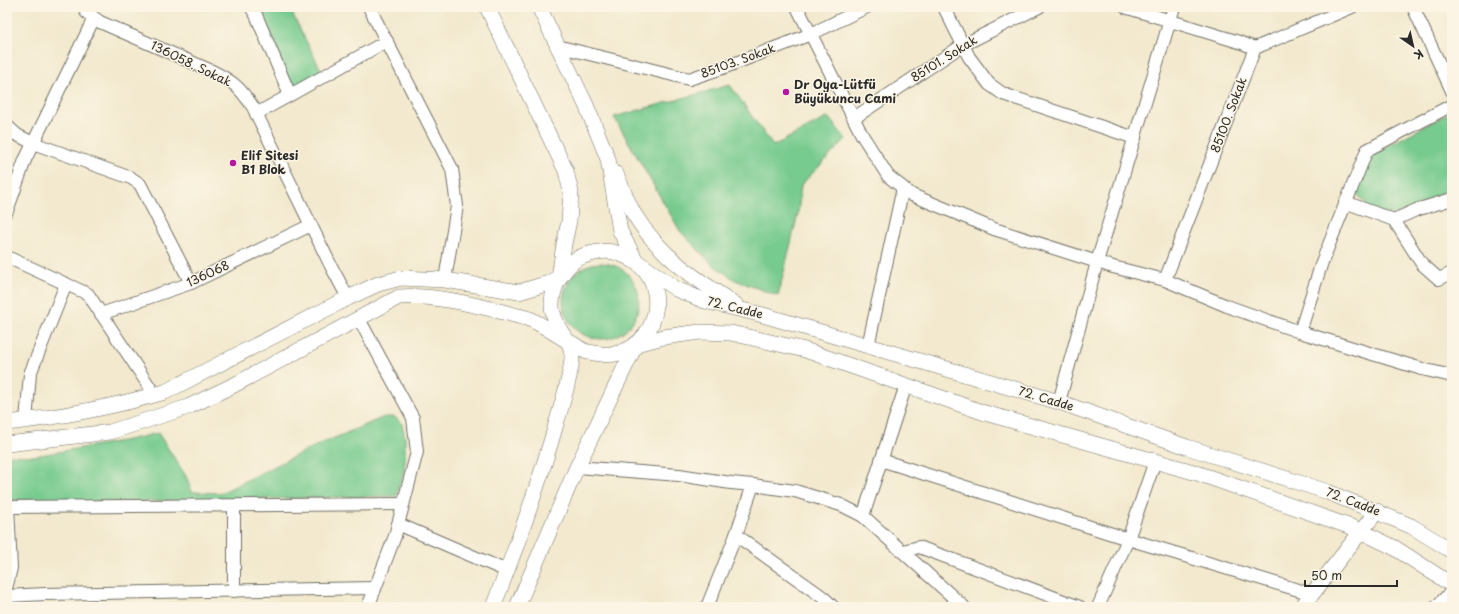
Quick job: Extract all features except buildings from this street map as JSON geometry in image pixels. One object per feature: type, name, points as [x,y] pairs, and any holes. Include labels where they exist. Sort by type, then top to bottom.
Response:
[{"type":"main road","points":[[487,7],[566,171],[571,192],[569,221],[559,277],[553,294],[553,311],[558,328],[570,342],[572,358],[566,390],[548,451],[507,571],[493,607]]},
{"type":"main road","points":[[539,7],[586,105],[608,160],[634,213],[657,244],[684,270],[709,288],[746,311]]},
{"type":"main road","points":[[517,607],[577,467],[636,344],[647,333],[654,318],[656,303],[654,287],[647,273],[636,261],[620,231],[608,160]]},
{"type":"main road","points":[[7,424],[51,418],[164,392],[348,298],[378,284],[401,278],[446,280],[519,292],[549,283],[559,277],[570,263],[586,254],[603,251],[620,253],[636,261]]},
{"type":"main road","name":"72. Cadde","points":[[636,261],[676,289],[705,301],[746,311],[1059,402],[1187,447],[1325,491],[1411,526],[1452,551]]},
{"type":"main road","points":[[7,444],[110,432],[188,407],[234,385],[399,297],[415,296],[474,305],[532,320],[585,351],[602,355],[620,352],[636,344],[664,337],[700,332],[731,333],[805,350],[985,413],[1197,473],[1361,532],[1395,548],[1452,585]]},
{"type":"main road","points":[[1302,607],[1377,511]]},
{"type":"street","name":"136058. Sokak","points":[[84,7],[86,12],[100,22],[214,72],[231,81],[243,92],[256,114],[348,298]]},
{"type":"street","points":[[251,7],[256,15],[290,95]]},
{"type":"street","points":[[369,7],[452,169],[457,206],[446,280]]},
{"type":"street","points":[[797,7],[854,118],[888,176],[912,195],[994,228],[1097,262],[1166,280],[1227,306],[1300,332],[1422,369],[1451,374]]},
{"type":"street","name":"85103. Sokak","points":[[557,46],[689,79],[728,66],[811,34],[867,7]]},
{"type":"street","points":[[944,7],[969,57],[989,84],[1003,94],[1135,138]]},
{"type":"street","name":"85101. Sokak","points":[[854,118],[963,45],[1039,7]]},
{"type":"street","points":[[1125,7],[1255,48],[1352,7]]},
{"type":"street","points":[[1059,402],[1097,262],[1174,7]]},
{"type":"street","points":[[1413,7],[1452,91]]},
{"type":"street","points":[[7,211],[25,160],[94,18]]},
{"type":"street","points":[[256,114],[387,42]]},
{"type":"street","name":"85100. Sokak","points":[[1166,280],[1255,48]]},
{"type":"street","points":[[1300,332],[1322,262],[1367,150],[1452,105]]},
{"type":"street","points":[[7,126],[17,135],[33,144],[131,178],[140,184],[191,283]]},
{"type":"street","points":[[868,346],[903,188]]},
{"type":"street","points":[[1394,220],[1416,210],[1452,199]]},
{"type":"street","points":[[1345,202],[1394,220],[1422,264],[1438,279],[1452,273]]},
{"type":"street","name":"136068","points":[[101,314],[191,283],[311,225]]},
{"type":"street","points":[[7,257],[88,294],[155,395]]},
{"type":"street","points":[[26,421],[30,374],[66,284]]},
{"type":"street","points":[[359,319],[413,418],[417,452],[395,536],[368,607]]},
{"type":"street","points":[[863,516],[906,385]]},
{"type":"street","points":[[881,460],[1128,539],[1312,594]]},
{"type":"street","points":[[1098,607],[1128,539],[1155,461]]},
{"type":"street","points":[[577,467],[679,475],[795,491],[841,505],[863,516],[903,551],[961,606]]},
{"type":"street","points":[[707,607],[736,535],[753,485]]},
{"type":"street","points":[[7,585],[11,568],[7,507],[404,504]]},
{"type":"street","points":[[234,506],[234,591]]},
{"type":"street","points":[[398,524],[507,571]]},
{"type":"street","points":[[736,535],[824,598],[833,607]]},
{"type":"street","points":[[903,551],[919,547],[1080,607]]},
{"type":"street","points":[[7,596],[375,588]]},
{"type":"street","points":[[1436,607],[1452,591]]},
{"type":"green space","points":[[252,7],[289,7],[322,72],[292,89]]},
{"type":"green space","points":[[730,85],[773,146],[828,117],[846,139],[801,185],[798,214],[778,296],[735,280],[712,264],[680,231],[614,117]]},
{"type":"green space","points":[[1449,113],[1452,113],[1452,197],[1410,217],[1373,212],[1356,193],[1369,156]]},
{"type":"green space","points":[[601,263],[615,266],[628,274],[636,287],[639,301],[636,315],[628,328],[615,336],[601,339],[587,336],[574,328],[566,315],[563,301],[566,287],[574,274],[587,266]]},
{"type":"green space","points":[[384,417],[395,417],[402,424],[405,437],[405,462],[403,476],[396,496],[118,502],[7,500],[7,455],[34,456],[128,440],[158,433],[186,476],[192,492],[221,493],[311,448]]},
{"type":"place","name":"Dr Oya-Lütfü Büyükuncu Cami","points":[[786,92]]},
{"type":"place","name":"Elif Sitesi B1 Blok","points":[[233,163]]}]
